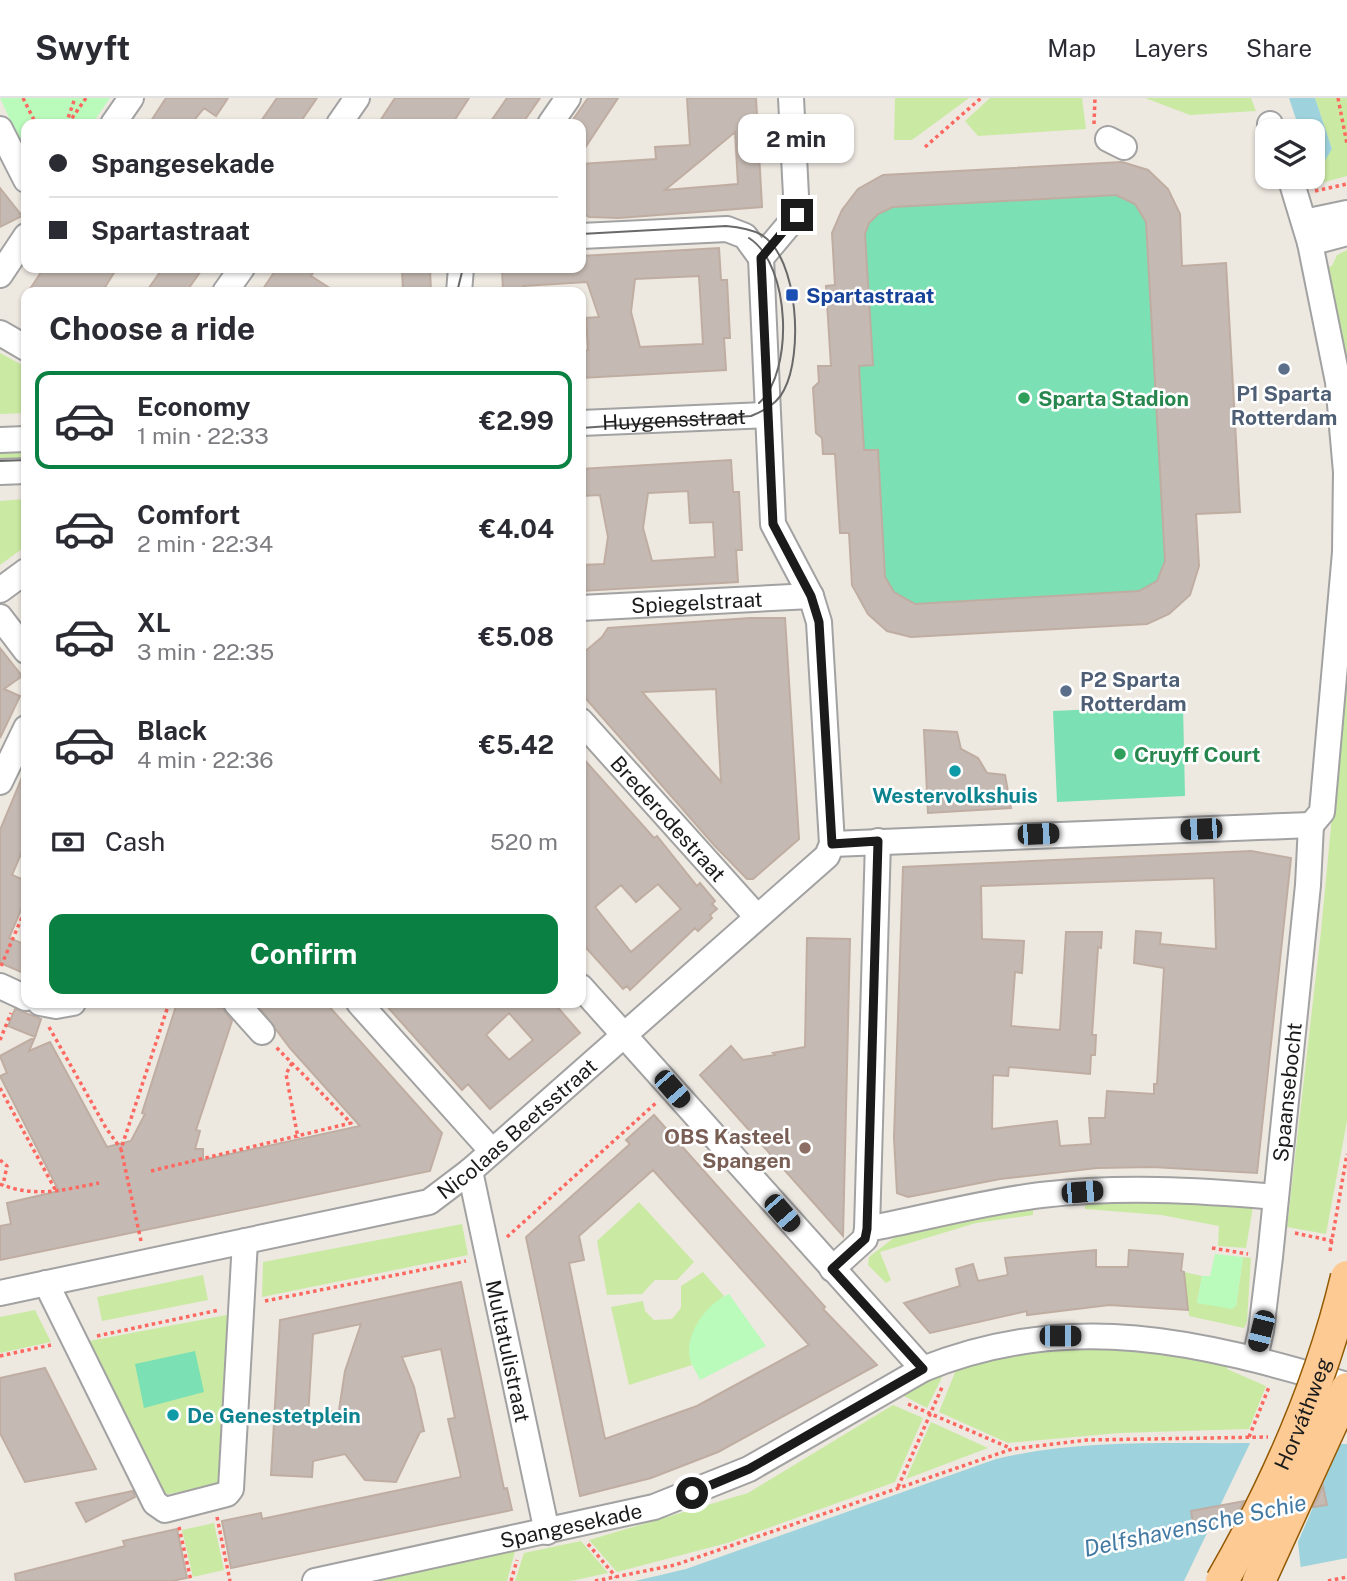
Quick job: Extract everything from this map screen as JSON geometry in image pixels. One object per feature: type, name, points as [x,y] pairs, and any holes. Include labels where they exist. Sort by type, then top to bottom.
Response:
[{"type":"main road","name":"Horváthweg","points":[[1222,1581],[1284,1460],[1328,1343],[1339,1264]]},
{"type":"main road","name":"Horváthweg","points":[[1259,1581],[1347,1387]]},
{"type":"street","points":[[116,119],[131,98]]},
{"type":"street","points":[[342,119],[357,98]]},
{"type":"street","points":[[553,119],[568,98]]},
{"type":"street","points":[[761,258],[797,215],[791,98]]},
{"type":"street","points":[[0,129],[21,170]]},
{"type":"street","name":"Spaansebocht","points":[[1255,1358],[1270,1257],[1308,885],[1311,825],[1322,812],[1345,552],[1346,472],[1338,382],[1307,232],[1295,189]]},
{"type":"street","points":[[1307,232],[1347,213]]},
{"type":"street","points":[[586,236],[727,229],[745,236],[761,258],[773,524],[811,596],[819,622],[832,844],[1311,825]]},
{"type":"street","points":[[1307,232],[1347,233]]},
{"type":"street","points":[[0,275],[21,244]]},
{"type":"street","points":[[0,333],[21,345]]},
{"type":"street","name":"Huygensstraat","points":[[586,423],[767,415]]},
{"type":"street","points":[[0,440],[21,439]]},
{"type":"street","points":[[0,472],[21,471]]},
{"type":"street","points":[[0,590],[21,575]]},
{"type":"street","name":"Spiegelstraat","points":[[586,608],[811,596]]},
{"type":"street","points":[[0,617],[21,644]]},
{"type":"street","name":"Brederodestraat","points":[[586,727],[757,917]]},
{"type":"street","points":[[0,782],[21,738]]},
{"type":"street","points":[[832,1269],[865,1239],[867,1229],[878,841]]},
{"type":"street","name":"Nicolaas Beetsstraat","points":[[0,1293],[145,1260],[429,1202],[470,1171],[827,856],[832,844]]},
{"type":"street","points":[[586,993],[923,1369]]},
{"type":"street","points":[[240,1008],[262,1032]]},
{"type":"street","points":[[363,1008],[491,1150]]},
{"type":"street","name":"Multatulistraat","points":[[470,1171],[547,1532]]},
{"type":"street","points":[[867,1229],[998,1201],[1101,1190],[1186,1189],[1276,1197]]},
{"type":"street","points":[[46,1283],[155,1503],[165,1510],[175,1508],[227,1494],[231,1489],[245,1241]]},
{"type":"street","name":"Spangesekade","points":[[315,1581],[573,1527],[654,1507],[749,1469],[885,1394],[923,1369],[954,1357],[1018,1340],[1114,1335],[1172,1341],[1255,1358],[1347,1387]]},
{"type":"path","points":[[23,98],[34,119]]},
{"type":"path","points":[[69,119],[75,98]]},
{"type":"path","points":[[71,119],[86,98]]},
{"type":"path","points":[[925,147],[981,98]]},
{"type":"path","points":[[1095,98],[1109,138]]},
{"type":"path","points":[[1338,98],[1347,144]]},
{"type":"path","points":[[1325,185],[1347,184]]},
{"type":"path","points":[[0,968],[21,919]]},
{"type":"path","points":[[0,1040],[21,1004]]},
{"type":"path","points":[[34,1008],[50,1027],[106,1129],[121,1149],[145,1260]]},
{"type":"path","points":[[121,1149],[167,1008]]},
{"type":"path","points":[[151,1171],[298,1138],[351,1123],[262,1032]]},
{"type":"path","points":[[292,1063],[286,1074],[298,1138]]},
{"type":"path","points":[[0,1088],[56,1191]]},
{"type":"path","points":[[0,1356],[490,1256],[518,1225],[672,1089]]},
{"type":"path","points":[[1339,1264],[1333,1241],[1347,1154]]},
{"type":"path","points":[[0,1160],[7,1166],[8,1171],[2,1184],[22,1192],[56,1191],[99,1183]]},
{"type":"path","points":[[1272,1227],[1333,1241]]},
{"type":"path","points":[[1212,1248],[1270,1257]]},
{"type":"path","points":[[897,1488],[954,1357]]},
{"type":"path","points":[[595,1581],[675,1565],[1012,1449],[1087,1440],[1249,1437],[1272,1379]]},
{"type":"path","points":[[885,1394],[1012,1449]]},
{"type":"path","points":[[213,1497],[230,1581]]},
{"type":"path","points":[[175,1508],[191,1581]]},
{"type":"path","points":[[573,1527],[616,1577]]},
{"type":"path","points":[[1328,1581],[1347,1577]]},
{"type":"green space","points":[[0,98],[110,98],[95,119],[21,119],[21,143]]},
{"type":"green space","points":[[895,98],[969,98],[912,140],[894,140]]},
{"type":"green space","points":[[990,98],[1082,98],[1086,129],[978,136],[965,121]]},
{"type":"green space","points":[[1145,98],[1251,98],[1256,111],[1190,115]]},
{"type":"green space","points":[[1315,98],[1347,98],[1347,176],[1325,182],[1325,156],[1332,149],[1325,119],[1322,119]]},
{"type":"green space","name":"Sparta Stadion","points":[[1122,162],[1148,170],[1180,214],[1182,266],[1226,263],[1219,512],[1196,514],[1197,566],[1194,580],[1179,604],[1147,624],[910,637],[891,630],[866,611],[854,585],[849,533],[840,533],[835,452],[822,452],[822,438],[816,433],[815,425],[820,419],[813,388],[819,382],[820,366],[831,367],[826,286],[835,285],[835,234],[843,209],[864,187],[882,175]]},
{"type":"green space","points":[[1347,250],[1347,509],[1343,371],[1328,267],[1332,266],[1337,255]]},
{"type":"green space","points":[[0,353],[21,364],[21,413],[0,414]]},
{"type":"green space","points":[[21,446],[21,464],[0,466],[0,448]]},
{"type":"green space","points":[[21,499],[21,550],[0,565],[0,501]]},
{"type":"green space","points":[[1347,659],[1347,1121],[1326,1234],[1287,1227],[1321,931]]},
{"type":"green space","name":"Cruyff Court","points":[[1183,705],[1185,796],[1057,802],[1053,711]]},
{"type":"green space","points":[[1156,1199],[1253,1207],[1246,1248],[1218,1246],[1219,1226],[1161,1215],[1085,1209],[1085,1202]]},
{"type":"green space","points":[[639,1202],[694,1262],[677,1280],[655,1280],[642,1294],[607,1295],[597,1241]]},
{"type":"green space","points":[[1033,1207],[1033,1215],[976,1223],[880,1252],[891,1280],[886,1283],[868,1265],[869,1257],[900,1233]]},
{"type":"green space","points":[[462,1224],[468,1255],[262,1297],[263,1262]]},
{"type":"green space","points":[[1215,1254],[1243,1257],[1236,1306],[1232,1309],[1197,1303],[1202,1276],[1210,1276]]},
{"type":"green space","points":[[1243,1257],[1251,1258],[1247,1321],[1244,1328],[1189,1316],[1184,1272],[1202,1276],[1197,1303],[1236,1306]]},
{"type":"green space","points":[[703,1272],[724,1296],[702,1317],[692,1335],[692,1365],[629,1385],[611,1307],[643,1301],[645,1311],[654,1320],[672,1319],[681,1308],[681,1286]]},
{"type":"green space","points":[[203,1275],[208,1300],[102,1321],[97,1297]]},
{"type":"green space","points":[[729,1294],[766,1346],[700,1380],[690,1359],[690,1340],[705,1312]]},
{"type":"green space","points":[[35,1310],[51,1342],[0,1353],[0,1317]]},
{"type":"green space","points":[[232,1314],[222,1484],[163,1495],[84,1342]]},
{"type":"green space","points":[[1107,1342],[1228,1362],[1227,1369],[1266,1386],[1249,1429],[1119,1433],[1008,1443],[939,1412],[956,1370],[1024,1349]]},
{"type":"green space","points":[[195,1351],[204,1392],[144,1408],[135,1364]]},
{"type":"green space","points":[[945,1371],[927,1408],[904,1396],[904,1393]]},
{"type":"green space","points":[[893,1405],[923,1418],[895,1482],[727,1543],[617,1572],[589,1540],[748,1493]]},
{"type":"green space","points":[[931,1422],[988,1448],[906,1479]]},
{"type":"green space","points":[[214,1523],[224,1570],[193,1577],[182,1530]]},
{"type":"green space","points":[[581,1541],[608,1573],[571,1581],[515,1581],[524,1553]]},
{"type":"green space","points":[[516,1548],[507,1581],[355,1581]]},
{"type":"water","points":[[1289,98],[1315,98],[1322,119],[1296,119]]},
{"type":"water","points":[[1325,128],[1332,149],[1325,160]]},
{"type":"water","name":"Delfshavensche Schie","points":[[1347,1444],[1347,1558],[1229,1581],[635,1581],[686,1569],[996,1459],[1092,1445]]},
{"type":"pier","points":[[1252,1439],[1341,1442],[1298,1542],[1301,1570],[1247,1581],[1184,1581]]},
{"type":"building","points":[[166,98],[228,98],[216,116],[204,108],[195,119],[152,119]]},
{"type":"building","points":[[277,98],[317,98],[302,119],[262,119]]},
{"type":"building","points":[[395,98],[469,98],[455,119],[381,119]]},
{"type":"building","points":[[507,98],[540,98],[525,119],[492,119]]},
{"type":"building","points":[[588,98],[618,98],[586,146],[586,119],[573,119]]},
{"type":"building","points":[[687,98],[756,98],[762,207],[619,218],[586,215],[586,164],[656,159],[655,147],[690,145]],"holes":[[[735,132],[738,184],[665,190]]]},
{"type":"building","points":[[1122,162],[1148,170],[1168,189],[1180,214],[1182,266],[1226,263],[1240,512],[1196,514],[1199,566],[1190,595],[1169,614],[1147,624],[911,637],[887,631],[868,614],[852,585],[849,533],[840,533],[835,454],[823,454],[822,438],[816,433],[813,388],[819,382],[818,366],[831,366],[826,286],[835,285],[832,233],[842,210],[858,189],[883,175]],"holes":[[[1116,195],[1135,204],[1146,222],[1165,561],[1157,581],[1139,591],[915,604],[894,592],[885,577],[878,450],[864,450],[859,366],[873,365],[865,234],[869,223],[878,214],[893,207]]]},
{"type":"building","points":[[0,188],[21,216],[0,227]]},
{"type":"building","points":[[719,248],[721,280],[727,280],[730,338],[724,338],[726,370],[586,378],[586,318],[599,317],[587,282],[503,287],[502,273],[586,273],[586,256]],"holes":[[[699,276],[703,344],[640,347],[631,312],[635,279]]]},
{"type":"building","points":[[41,273],[114,273],[105,287],[31,287]]},
{"type":"building","points":[[159,273],[199,273],[190,287],[150,287]]},
{"type":"building","points":[[274,273],[313,273],[311,276],[328,287],[264,287]]},
{"type":"building","points":[[402,273],[430,273],[431,287],[403,287]]},
{"type":"building","points":[[731,460],[733,492],[739,492],[742,550],[736,550],[738,582],[586,591],[586,565],[604,564],[608,537],[600,495],[586,496],[586,469]],"holes":[[[688,491],[690,523],[713,522],[715,557],[652,561],[643,528],[648,493]]]},
{"type":"building","points":[[785,618],[799,839],[753,879],[747,879],[714,845],[586,699],[586,651],[608,628]],"holes":[[[716,689],[721,782],[642,692]]]},
{"type":"building","points":[[0,648],[21,677],[4,689],[20,696],[0,738]]},
{"type":"building","name":"Westervolkshuis","points":[[924,730],[957,732],[961,749],[978,758],[987,773],[1005,775],[1011,808],[928,813]]},
{"type":"building","points":[[586,762],[654,838],[657,836],[697,886],[700,883],[715,901],[712,904],[717,909],[710,915],[712,918],[698,931],[695,928],[630,990],[627,986],[623,989],[586,948]],"holes":[[[658,884],[681,909],[631,952],[595,907],[621,885],[636,902]]]},
{"type":"building","points":[[21,780],[21,854],[12,875],[21,879],[21,910],[9,938],[21,943],[21,972],[0,963],[0,830]]},
{"type":"building","points":[[1251,851],[1291,858],[1257,1173],[1152,1167],[1097,1168],[1000,1179],[908,1197],[897,1193],[894,1138],[903,867]],"holes":[[[1214,878],[1216,949],[1160,944],[1161,933],[1136,931],[1134,963],[1164,968],[1157,1084],[1154,1084],[1154,1094],[1107,1091],[1105,1118],[1089,1118],[1091,1144],[1060,1146],[1057,1121],[992,1129],[993,1075],[1008,1076],[1009,1067],[1090,1074],[1091,1055],[1095,1055],[1096,1035],[1092,1035],[1098,947],[1101,948],[1102,932],[1066,932],[1060,1030],[1011,1026],[1015,972],[1022,973],[1024,941],[982,939],[981,886]]]},
{"type":"building","name":"OBS Kasteel Spangen","points":[[807,938],[850,939],[843,1236],[700,1075],[731,1046],[743,1060],[805,1047]]},
{"type":"building","points":[[175,1008],[219,1008],[232,1021],[196,1130],[200,1131],[195,1149],[203,1149],[203,1160],[360,1126],[290,1048],[260,1008],[330,1008],[442,1133],[430,1171],[0,1260],[0,1226],[11,1224],[7,1203],[59,1191],[0,1076],[7,1073],[0,1056],[35,1037],[29,1051],[50,1042],[107,1147],[131,1141],[145,1114],[142,1113]]},
{"type":"building","points":[[388,1008],[558,1008],[580,1033],[490,1109],[468,1084],[462,1090]],"holes":[[[509,1013],[533,1040],[509,1060],[486,1035]]]},
{"type":"building","points":[[15,1009],[41,1019],[35,1037],[8,1026]]},
{"type":"building","points":[[654,1115],[825,1307],[823,1309],[877,1365],[718,1452],[651,1478],[580,1496],[526,1237],[630,1144],[626,1140]],"holes":[[[653,1170],[809,1345],[697,1406],[605,1439],[569,1263],[584,1260],[579,1236]]]},
{"type":"building","points":[[1096,1250],[1096,1267],[1128,1267],[1129,1250],[1183,1254],[1181,1271],[1184,1272],[1188,1310],[1109,1305],[1027,1315],[1027,1311],[930,1333],[904,1303],[960,1286],[956,1269],[973,1264],[978,1281],[1008,1275],[1005,1258]]},
{"type":"building","points":[[461,1282],[504,1489],[507,1488],[512,1510],[231,1568],[222,1521],[261,1513],[262,1519],[461,1477],[448,1419],[455,1418],[441,1349],[402,1357],[414,1387],[424,1431],[420,1432],[396,1482],[365,1480],[345,1454],[313,1461],[312,1477],[271,1475],[280,1320]],"holes":[[[361,1324],[345,1371],[339,1410],[308,1417],[313,1334]]]},
{"type":"building","points":[[45,1368],[96,1469],[25,1482],[0,1433],[0,1378]]},
{"type":"building","points":[[1323,1486],[1327,1505],[1313,1507]]},
{"type":"building","points":[[133,1491],[135,1497],[86,1522],[76,1503]]},
{"type":"building","points":[[1244,1501],[1233,1522],[1194,1529],[1191,1511]]},
{"type":"building","points":[[177,1529],[187,1578],[171,1581],[16,1581],[15,1574],[125,1546],[123,1541]]},
{"type":"tram line","points":[[586,234],[726,226],[758,233],[774,247],[784,264],[794,308],[795,332],[794,354],[784,390],[774,403],[756,414],[586,428]]},
{"type":"tram line","points":[[749,238],[763,252],[773,271],[780,294],[783,319],[778,368],[770,388],[759,403]]},
{"type":"tram line","points":[[458,287],[462,273]]},
{"type":"tram line","points":[[0,461],[21,460]]},
{"type":"place","name":"Spartastraat","points":[[792,295]]},
{"type":"place","name":"P1 Sparta Rotterdam","points":[[1284,369]]},
{"type":"place","name":"Sparta Stadion","points":[[1024,398]]},
{"type":"place","name":"P2 Sparta Rotterdam","points":[[1066,691]]},
{"type":"place","name":"Cruyff Court","points":[[1120,754]]},
{"type":"place","name":"Westervolkshuis","points":[[955,771]]},
{"type":"place","name":"OBS Kasteel Spangen","points":[[805,1148]]},
{"type":"place","name":"De Genestetplein","points":[[173,1415]]},
{"type":"route","points":[[692,1493],[749,1469],[885,1394],[923,1369],[832,1269],[865,1239],[867,1229],[878,841],[832,844],[819,622],[811,596],[773,524],[761,258],[797,215]]}]
